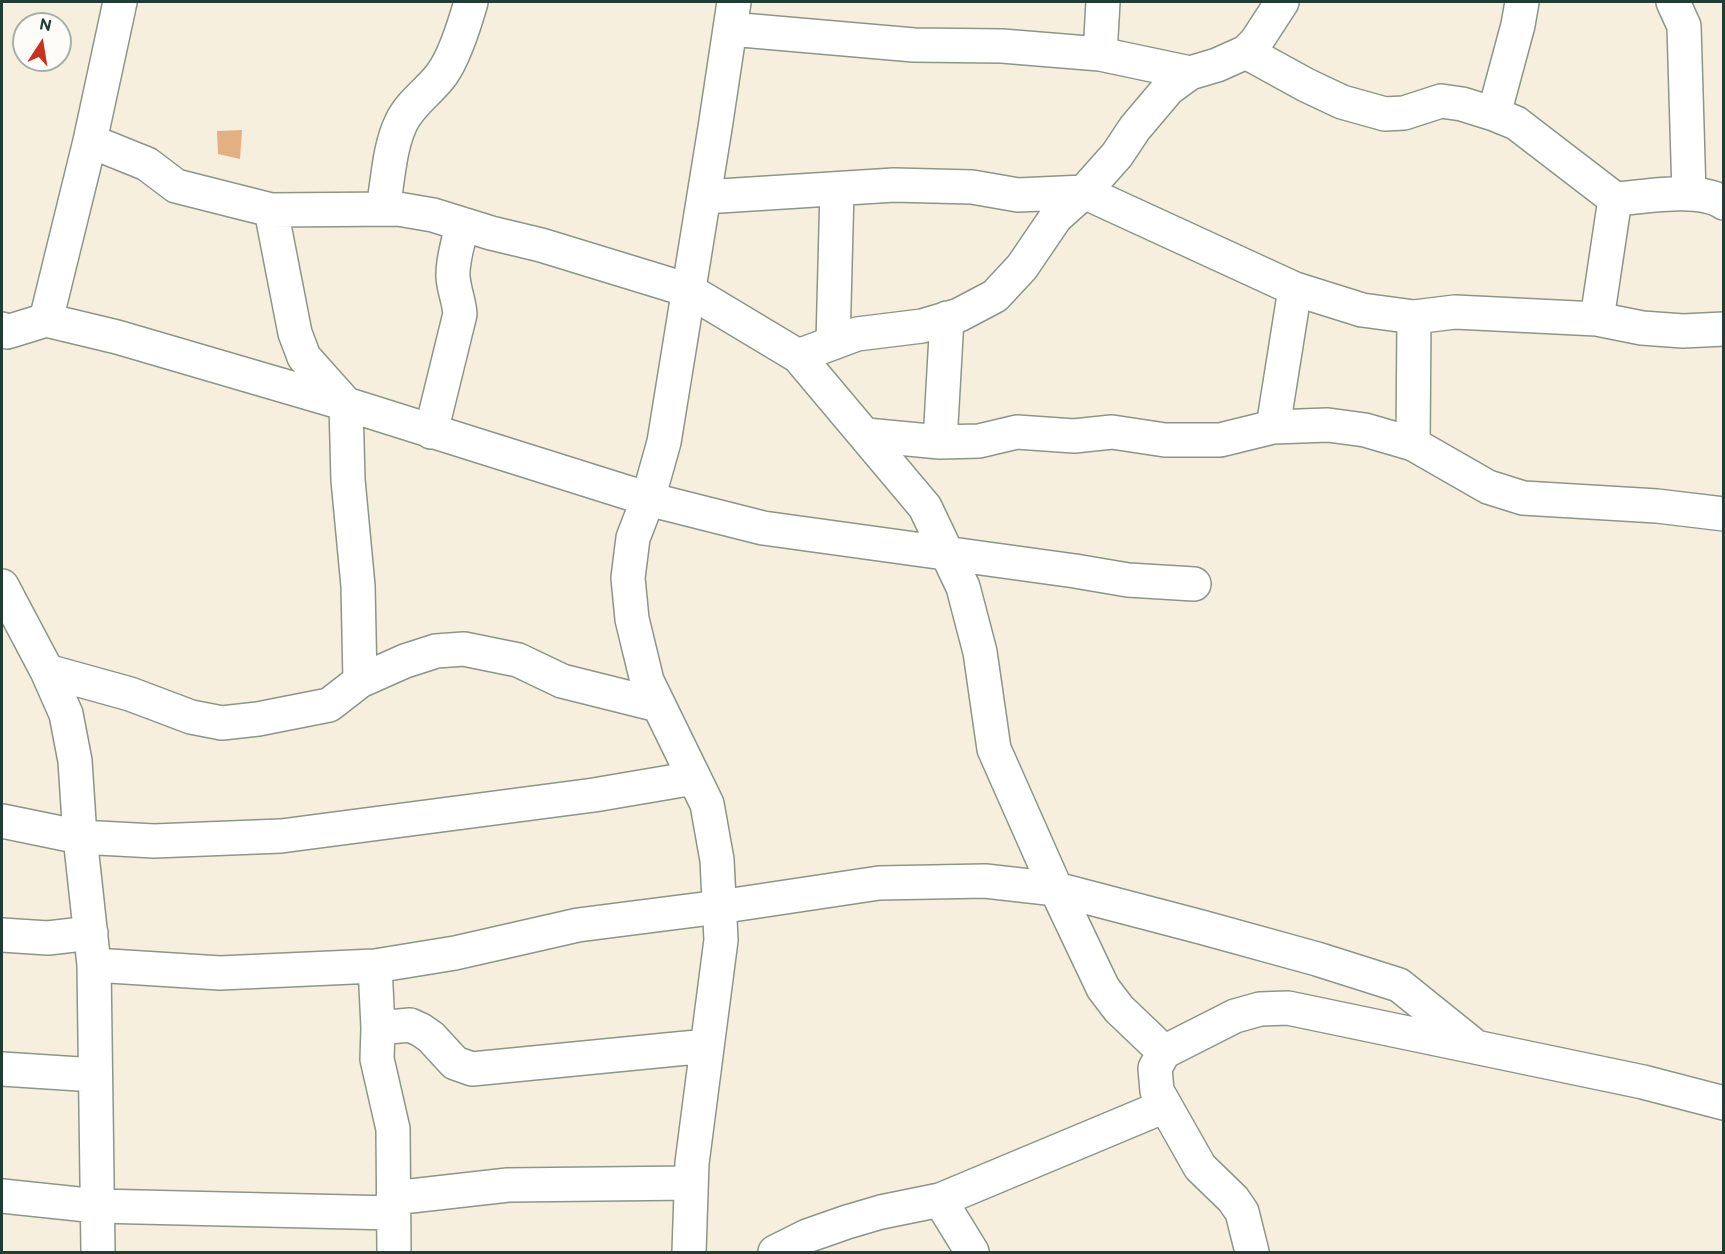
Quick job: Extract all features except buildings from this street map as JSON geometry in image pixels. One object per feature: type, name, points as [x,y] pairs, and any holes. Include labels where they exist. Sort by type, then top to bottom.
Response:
[{"type":"street","points":[[46,320],[90,141],[120,2]]},
{"type":"street","points":[[383,208],[392,153],[400,123],[410,107],[442,73],[464,26],[471,2]]},
{"type":"street","points":[[1100,54],[1103,2]]},
{"type":"street","points":[[798,356],[856,334],[922,326],[959,315],[995,296],[1022,267],[1056,217],[1084,192],[1117,155],[1135,128],[1168,88],[1190,73],[1217,65],[1246,52],[1256,42],[1282,2]]},
{"type":"street","points":[[1494,114],[1522,2]]},
{"type":"street","points":[[1673,2],[1684,27],[1689,194]]},
{"type":"street","points":[[690,1252],[692,1163],[721,940],[717,860],[707,804],[647,681],[632,619],[628,578],[633,538],[648,499],[664,442],[732,15],[914,45],[1002,46],[1100,54],[1190,73]]},
{"type":"street","points":[[1246,52],[1342,102],[1384,114],[1404,113],[1441,102],[1461,104],[1494,114],[1516,123],[1615,199],[1689,194],[1716,198],[1724,203]]},
{"type":"street","points":[[90,141],[147,164],[176,186],[271,210],[398,209],[433,215],[491,233],[541,244],[688,290],[798,356],[925,507],[963,587],[980,652],[994,749],[1103,988],[1119,1010],[1164,1052]]},
{"type":"street","points":[[704,197],[894,185],[972,187],[1018,195],[1084,192],[1295,289],[1362,310],[1414,317],[1455,312],[1597,319],[1642,328],[1683,331],[1724,329]]},
{"type":"street","points":[[833,343],[837,189]]},
{"type":"street","points":[[1597,319],[1615,199]]},
{"type":"street","points":[[271,210],[295,333],[304,357],[346,404],[348,480],[358,586],[360,681]]},
{"type":"street","points":[[431,432],[460,314],[452,274],[462,225]]},
{"type":"street","points":[[1273,427],[1295,289]]},
{"type":"street","points":[[1413,444],[1414,317]]},
{"type":"street","points":[[940,442],[947,318]]},
{"type":"street","points":[[4,334],[46,320],[117,337],[346,404],[648,499],[764,528],[1128,580],[1194,584]]},
{"type":"street","points":[[866,435],[940,442],[979,441],[1017,432],[1074,436],[1112,432],[1165,440],[1220,440],[1273,427],[1328,425],[1365,430],[1413,444],[1488,487],[1523,498],[1657,506],[1724,514]]},
{"type":"street","points":[[2,586],[47,671],[66,714],[75,761],[80,837],[94,965],[98,1252]]},
{"type":"street","points":[[47,671],[130,694],[191,717],[222,723],[258,719],[329,705],[360,681],[436,651],[464,649],[518,660],[562,681],[658,705]]},
{"type":"street","points":[[2,821],[80,837],[154,841],[281,836],[594,795],[694,778]]},
{"type":"street","points":[[94,965],[220,973],[375,966],[455,953],[578,925],[879,883],[985,881],[1056,889],[1243,938],[1400,985],[1476,1047]]},
{"type":"street","points":[[2,935],[48,938],[91,933]]},
{"type":"street","points":[[375,966],[377,1059],[393,1129],[394,1252]]},
{"type":"street","points":[[1252,1252],[1242,1212],[1233,1199],[1200,1167],[1157,1090],[1155,1068],[1164,1052],[1235,1016],[1260,1009],[1288,1008],[1643,1082],[1724,1103]]},
{"type":"street","points":[[378,1028],[410,1025],[431,1037],[455,1063],[472,1070],[707,1046]]},
{"type":"street","points":[[2,1069],[95,1075]]},
{"type":"street","points":[[775,1252],[807,1236],[847,1222],[881,1212],[940,1200],[1165,1106]]},
{"type":"street","points":[[2,1196],[97,1206],[393,1205],[508,1185],[691,1183]]},
{"type":"street","points":[[940,1200],[972,1252]]}]
